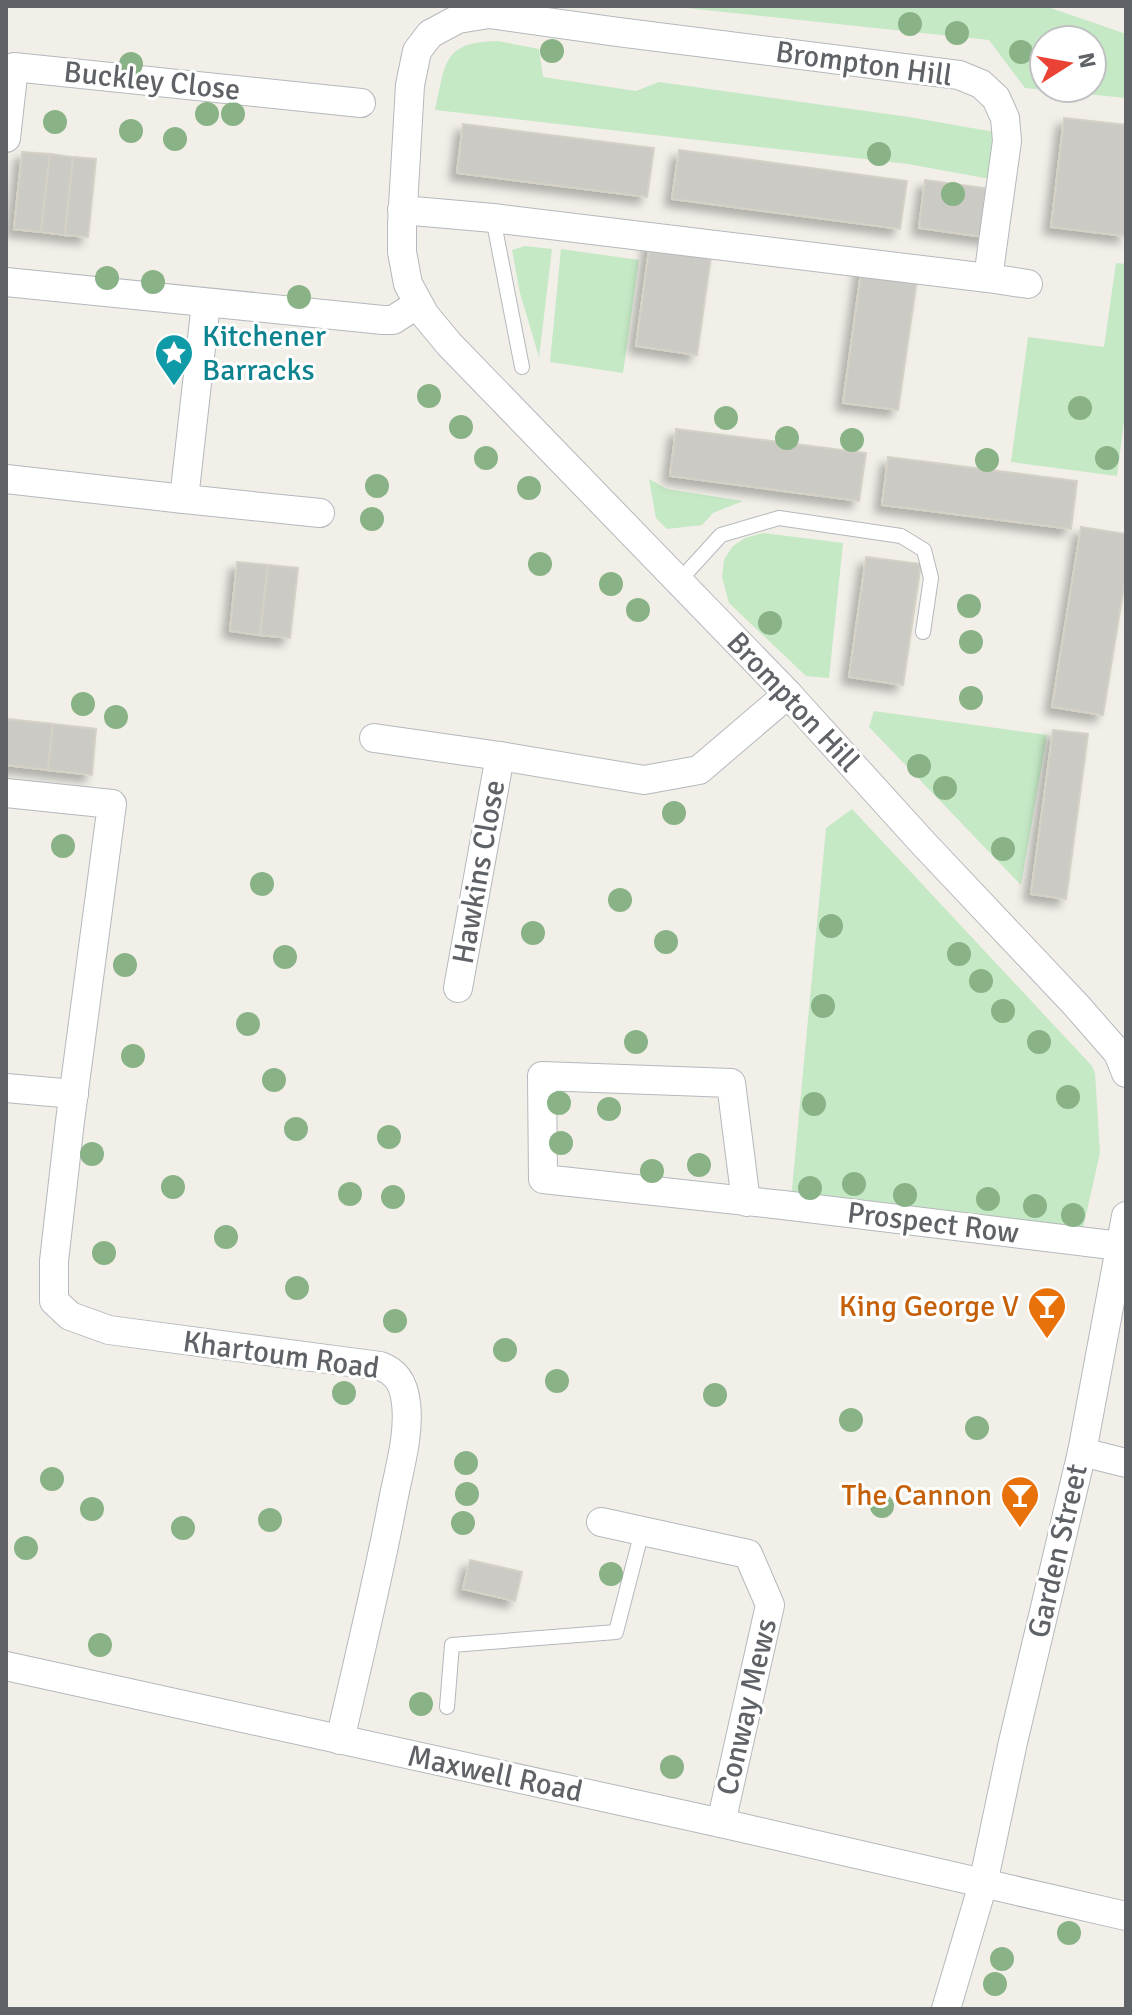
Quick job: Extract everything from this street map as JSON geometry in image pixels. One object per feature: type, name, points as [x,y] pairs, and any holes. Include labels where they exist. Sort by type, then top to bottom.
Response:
[{"type":"street","name":"Brompton Hill","points":[[988,278],[1007,141],[1005,118],[996,98],[981,84],[959,75],[489,14],[458,19],[430,34],[417,51],[410,85],[402,210],[404,266],[408,284],[418,304],[441,335],[498,397],[788,694],[1123,1056]]},
{"type":"street","name":"Buckley Close","points":[[6,138],[10,65],[361,103]]},
{"type":"street","points":[[402,210],[493,218],[1028,284]]},
{"type":"street","points":[[6,282],[383,320],[393,320],[418,304]]},
{"type":"street","points":[[184,499],[206,303]]},
{"type":"street","points":[[6,479],[320,513]]},
{"type":"street","name":"Hawkins Close","points":[[374,738],[644,780],[699,770],[788,694]]},
{"type":"street","name":"Hawkins Close","points":[[458,988],[500,756]]},
{"type":"street","name":"Khartoum Road","points":[[6,793],[112,804],[54,1261],[54,1301],[70,1316],[109,1330],[380,1366],[394,1372],[400,1381],[406,1402],[403,1451],[340,1740]]},
{"type":"street","name":"Prospect Row","points":[[746,1202],[731,1083],[542,1076],[543,1179],[1120,1246]]},
{"type":"street","points":[[6,1088],[74,1094]]},
{"type":"street","name":"Garden Street","points":[[946,2009],[983,1884],[1013,1742],[1082,1452],[1126,1216]]},
{"type":"street","points":[[1082,1452],[1126,1463]]},
{"type":"street","name":"Conway Mews","points":[[601,1522],[748,1554],[770,1605],[721,1823]]},
{"type":"street","name":"Maxwell Road","points":[[6,1666],[721,1823],[1126,1916]]},
{"type":"lane","points":[[493,218],[522,367]]},
{"type":"lane","points":[[679,581],[721,535],[779,518],[901,536],[924,550],[931,578],[923,632]]},
{"type":"lane","points":[[447,1707],[452,1645],[616,1632],[642,1531]]},
{"type":"green space","points":[[668,6],[1045,6],[1097,24],[1028,24],[1028,88],[989,40]]},
{"type":"green space","points":[[1108,28],[1126,34],[1126,98],[1108,96]]},
{"type":"green space","points":[[498,41],[539,49],[543,77],[636,91],[659,82],[909,117],[1006,134],[1001,181],[908,164],[435,110],[445,68],[456,51],[480,42]]},
{"type":"green space","points":[[525,246],[552,249],[539,357],[520,293],[512,250]]},
{"type":"green space","points":[[561,249],[639,260],[623,373],[550,362]]},
{"type":"green space","points":[[1116,263],[1126,264],[1126,406],[1117,476],[1011,462],[1028,337],[1104,347]]},
{"type":"green space","points":[[649,479],[667,489],[743,501],[713,513],[702,525],[667,529],[656,518]]},
{"type":"green space","points":[[763,533],[843,543],[829,678],[806,676],[729,603],[722,577],[724,560],[732,547],[745,538]]},
{"type":"green space","points":[[874,711],[1047,735],[1021,885],[869,727]]},
{"type":"green space","points":[[852,809],[1092,1066],[1100,1153],[1082,1233],[791,1200],[826,828]]},
{"type":"building","points":[[1064,118],[1126,125],[1126,236],[1051,227]]},
{"type":"building","points":[[463,124],[654,148],[647,197],[457,173]]},
{"type":"building","points":[[679,150],[907,181],[900,229],[672,199]]},
{"type":"building","points":[[22,152],[50,154],[41,232],[14,229]]},
{"type":"building","points":[[50,154],[73,157],[65,235],[41,232]]},
{"type":"building","points":[[73,157],[96,159],[88,237],[65,235]]},
{"type":"building","points":[[925,180],[1006,191],[999,239],[919,228]]},
{"type":"building","points":[[652,227],[714,235],[697,355],[636,346]]},
{"type":"building","points":[[864,251],[920,259],[898,410],[843,403]]},
{"type":"building","points":[[676,429],[866,453],[859,501],[670,476]]},
{"type":"building","points":[[888,457],[1077,481],[1071,529],[882,505]]},
{"type":"building","points":[[1081,527],[1126,534],[1126,574],[1103,715],[1052,707]]},
{"type":"building","points":[[866,557],[921,564],[903,685],[849,677]]},
{"type":"building","points":[[237,562],[268,565],[260,635],[230,631]]},
{"type":"building","points":[[268,565],[298,568],[290,638],[260,635]]},
{"type":"building","points":[[7,719],[53,724],[48,770],[6,765]]},
{"type":"building","points":[[53,724],[96,729],[92,775],[48,770]]},
{"type":"building","points":[[1053,730],[1088,734],[1066,899],[1031,894]]},
{"type":"building","points":[[470,1560],[522,1572],[515,1601],[463,1589]]},
{"type":"place","name":"Kitchener Barracks","points":[[174,387]]},
{"type":"place","name":"King George V","points":[[1047,1340]]},
{"type":"place","name":"The Cannon","points":[[1020,1529]]}]
